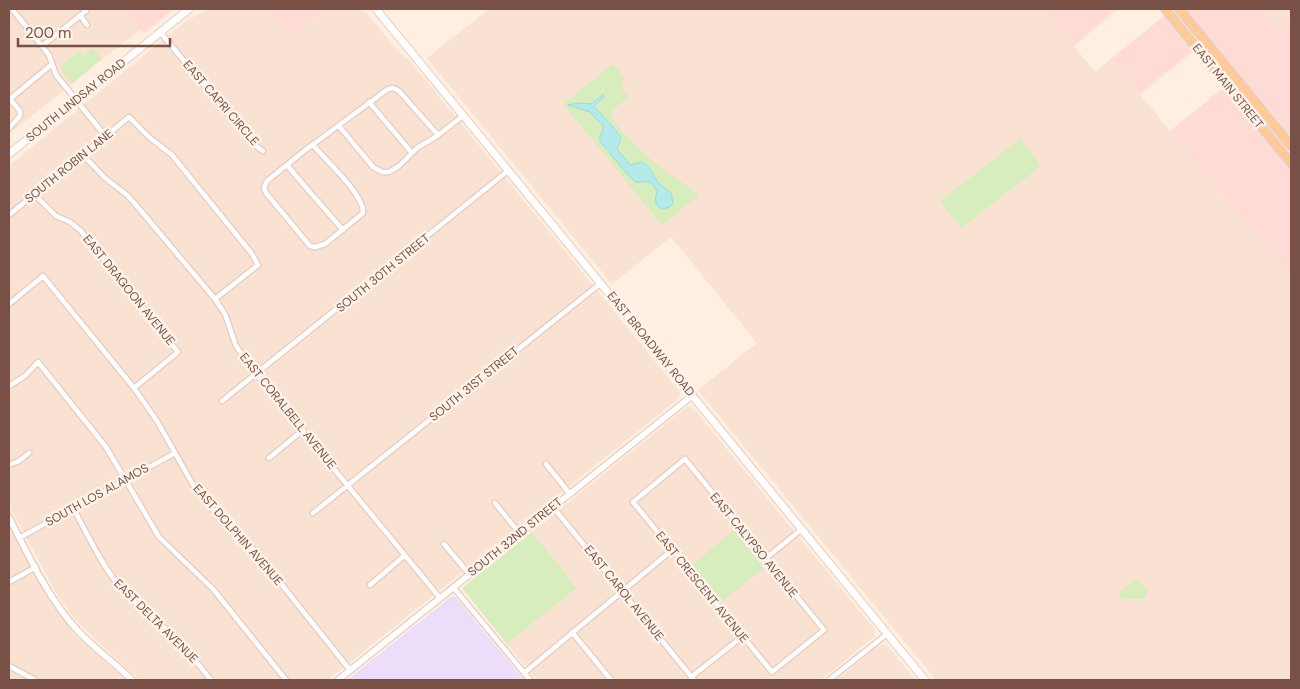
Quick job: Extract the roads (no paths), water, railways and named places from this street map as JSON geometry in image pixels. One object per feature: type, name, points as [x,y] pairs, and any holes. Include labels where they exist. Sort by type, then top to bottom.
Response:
[{"type":"main road","name":"SOUTH LINDSAY ROAD","points":[[9,154],[189,9]]},
{"type":"main road","name":"EAST BROADWAY ROAD","points":[[376,9],[925,680]]},
{"type":"main road","name":"EAST MAIN STREET","points":[[1165,9],[1291,163]]},
{"type":"main road","name":"EAST MAIN STREET","points":[[1179,9],[1291,146]]},
{"type":"main road","points":[[1265,131],[1273,124]]},
{"type":"street","points":[[12,9],[49,55],[56,75],[106,137]]},
{"type":"street","points":[[42,46],[85,10]]},
{"type":"street","points":[[80,15],[88,24]]},
{"type":"street","name":"EAST CAPRI CIRCLE","points":[[160,32],[248,137],[263,150]]},
{"type":"street","points":[[9,128],[20,116],[20,111],[9,98],[52,64]]},
{"type":"street","points":[[313,145],[361,200],[363,208],[363,213],[343,230],[325,244],[316,247],[310,246],[266,192],[264,187],[267,181],[313,145],[339,126],[369,102],[388,89],[393,88],[400,91],[438,135]]},
{"type":"street","points":[[369,102],[412,153]]},
{"type":"street","points":[[339,126],[373,167],[382,172],[390,172],[412,153],[464,116]]},
{"type":"street","name":"SOUTH ROBIN LANE","points":[[9,215],[129,117],[150,138],[172,155],[252,254],[258,265],[214,299]]},
{"type":"street","name":"EAST CORALBELL AVENUE","points":[[83,155],[105,178],[127,194],[214,299],[225,314],[236,346],[256,374],[440,598]]},
{"type":"street","points":[[287,165],[309,193],[343,230]]},
{"type":"street","name":"SOUTH 30TH STREET","points":[[222,401],[509,170]]},
{"type":"street","name":"EAST DRAGOON AVENUE","points":[[34,194],[56,216],[70,222],[81,230],[178,352],[134,388]]},
{"type":"street","name":"EAST DOLPHIN AVENUE","points":[[9,304],[43,276],[134,388],[157,421],[196,490],[212,509],[254,550],[350,670]]},
{"type":"street","name":"SOUTH 31ST STREET","points":[[313,513],[601,283]]},
{"type":"street","points":[[9,386],[25,376],[38,362],[106,447],[159,537],[213,589],[286,680]]},
{"type":"street","name":"SOUTH 32ND STREET","points":[[338,680],[693,395]]},
{"type":"street","points":[[269,458],[302,430]]},
{"type":"street","points":[[9,465],[22,460],[29,453]]},
{"type":"street","name":"SOUTH LOS ALAMOS","points":[[19,538],[175,453]]},
{"type":"street","name":"EAST CALYPSO AVENUE","points":[[633,502],[684,459],[766,558],[824,630],[772,672]]},
{"type":"street","points":[[546,464],[570,494]]},
{"type":"street","name":"EAST CRESCENT AVENUE","points":[[633,502],[772,672]]},
{"type":"street","points":[[495,503],[520,534]]},
{"type":"street","name":"EAST CAROL AVENUE","points":[[553,507],[693,679]]},
{"type":"street","name":"EAST DELTA AVENUE","points":[[73,508],[109,573],[120,588],[184,647],[211,680]]},
{"type":"street","points":[[9,517],[54,599],[77,630],[132,680]]},
{"type":"street","points":[[766,558],[802,528]]},
{"type":"street","points":[[444,544],[469,574]]},
{"type":"street","points":[[524,673],[672,550]]},
{"type":"street","points":[[370,585],[405,555]]},
{"type":"street","points":[[9,582],[36,567]]},
{"type":"street","points":[[453,587],[530,680]]},
{"type":"street","points":[[572,632],[611,680]]},
{"type":"street","points":[[829,680],[887,634]]},
{"type":"street","points":[[693,679],[742,636]]},
{"type":"street","points":[[9,666],[35,680]]},
{"type":"water","points":[[603,95],[604,97],[594,106],[620,136],[621,139],[617,149],[630,165],[642,162],[649,167],[658,183],[671,193],[673,203],[670,207],[662,209],[659,207],[656,202],[657,191],[652,184],[636,182],[618,163],[600,141],[604,127],[590,112],[568,105],[579,103],[591,104]]}]
